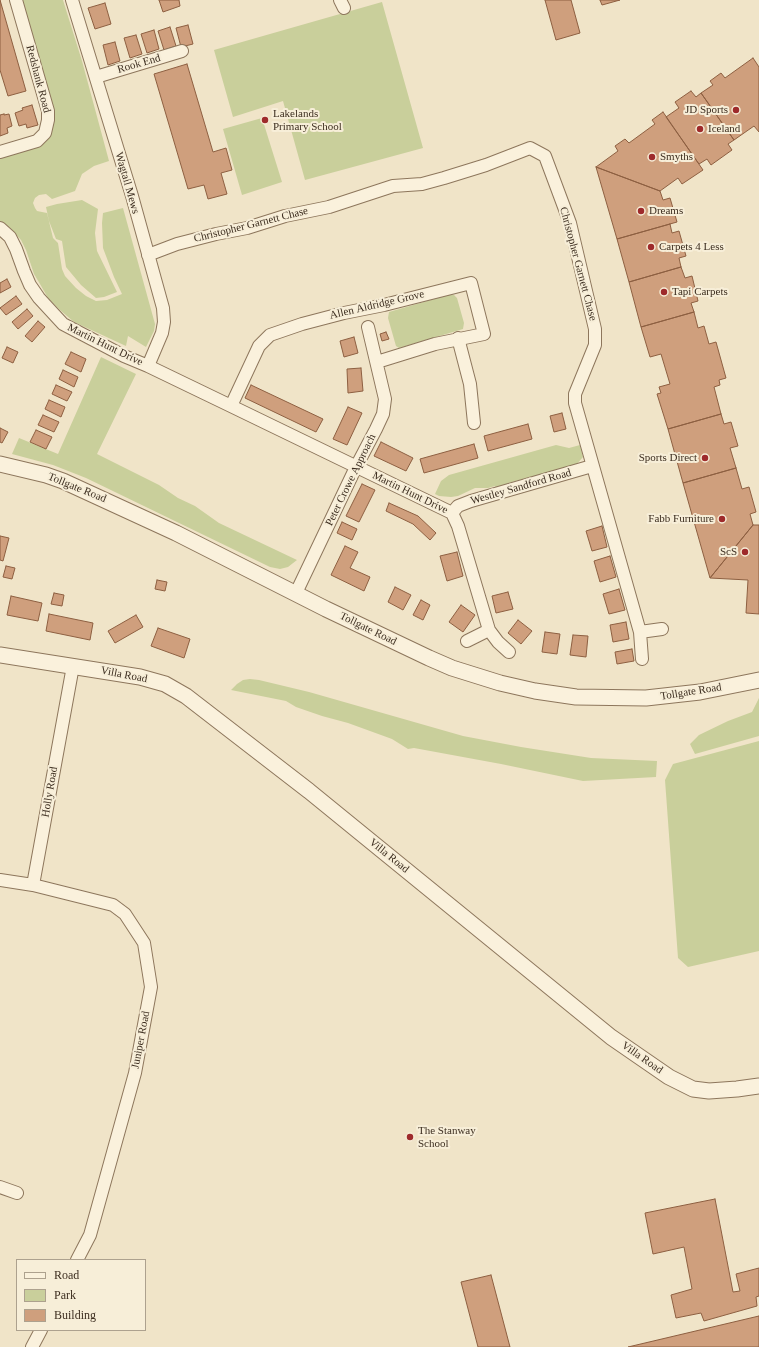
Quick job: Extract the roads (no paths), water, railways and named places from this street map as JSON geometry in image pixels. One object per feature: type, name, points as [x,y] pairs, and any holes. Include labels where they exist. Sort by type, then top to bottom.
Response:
[{"type":"street","name":"Redshank Road","points":[[0,152],[37,141],[45,133],[48,120],[48,111],[16,0]]},
{"type":"street","name":"Wagtail Mews","points":[[72,0],[163,308],[164,322],[162,333],[148,366]]},
{"type":"street","name":"Rook End","points":[[96,77],[182,51]]},
{"type":"street","name":"Christopher Garnett Chase","points":[[148,255],[177,244],[248,228],[285,216],[329,207],[393,186],[422,184],[444,178],[486,165],[530,148],[545,156],[570,223],[595,329],[595,345],[575,394],[575,403],[640,632],[642,659]]},
{"type":"street","name":"Martin Hunt Drive","points":[[0,228],[10,237],[30,285],[39,298],[63,324],[124,356],[148,366],[452,513],[458,526],[488,630],[509,652]]},
{"type":"street","name":"Allen Aldridge Grove","points":[[231,406],[238,388],[259,346],[270,335],[337,314],[384,305],[471,283],[484,334],[434,344],[377,362]]},
{"type":"street","name":"Peter Crowe Approach","points":[[296,593],[383,414],[384,399],[368,327]]},
{"type":"street","points":[[458,338],[470,384],[474,423]]},
{"type":"street","name":"Tollgate Road","points":[[0,464],[46,475],[63,481],[176,533],[385,638],[452,668],[500,683],[533,691],[576,697],[646,698],[700,692],[759,680]]},
{"type":"street","name":"Westley Sandford Road","points":[[452,513],[458,506],[471,500],[592,466]]},
{"type":"street","points":[[640,632],[662,629]]},
{"type":"street","points":[[467,641],[488,630]]},
{"type":"street","name":"Villa Road","points":[[0,655],[140,677],[165,684],[186,696],[309,791],[611,1037],[669,1077],[693,1089],[709,1091],[759,1086]]},
{"type":"street","name":"Holly Road","points":[[33,885],[73,666]]},
{"type":"street","points":[[0,880],[33,885]]},
{"type":"street","name":"Juniper Road","points":[[33,885],[113,905],[125,914],[144,943],[151,987],[135,1073],[90,1235],[78,1259]]},
{"type":"street","points":[[0,1187],[17,1193]]},
{"type":"street","points":[[32,1347],[40,1331]]},
{"type":"place","name":"JD Sports","points":[[736,110]]},
{"type":"place","name":"Lakelands Primary School","points":[[265,120]]},
{"type":"place","name":"Iceland","points":[[700,129]]},
{"type":"place","name":"Smyths","points":[[652,157]]},
{"type":"place","name":"Dreams","points":[[641,211]]},
{"type":"place","name":"Carpets 4 Less","points":[[651,247]]},
{"type":"place","name":"Tapi Carpets","points":[[664,292]]},
{"type":"place","name":"Sports Direct","points":[[705,458]]},
{"type":"place","name":"Fabb Furniture","points":[[722,519]]},
{"type":"place","name":"ScS","points":[[745,552]]},
{"type":"place","name":"The Stanway School","points":[[410,1137]]}]
